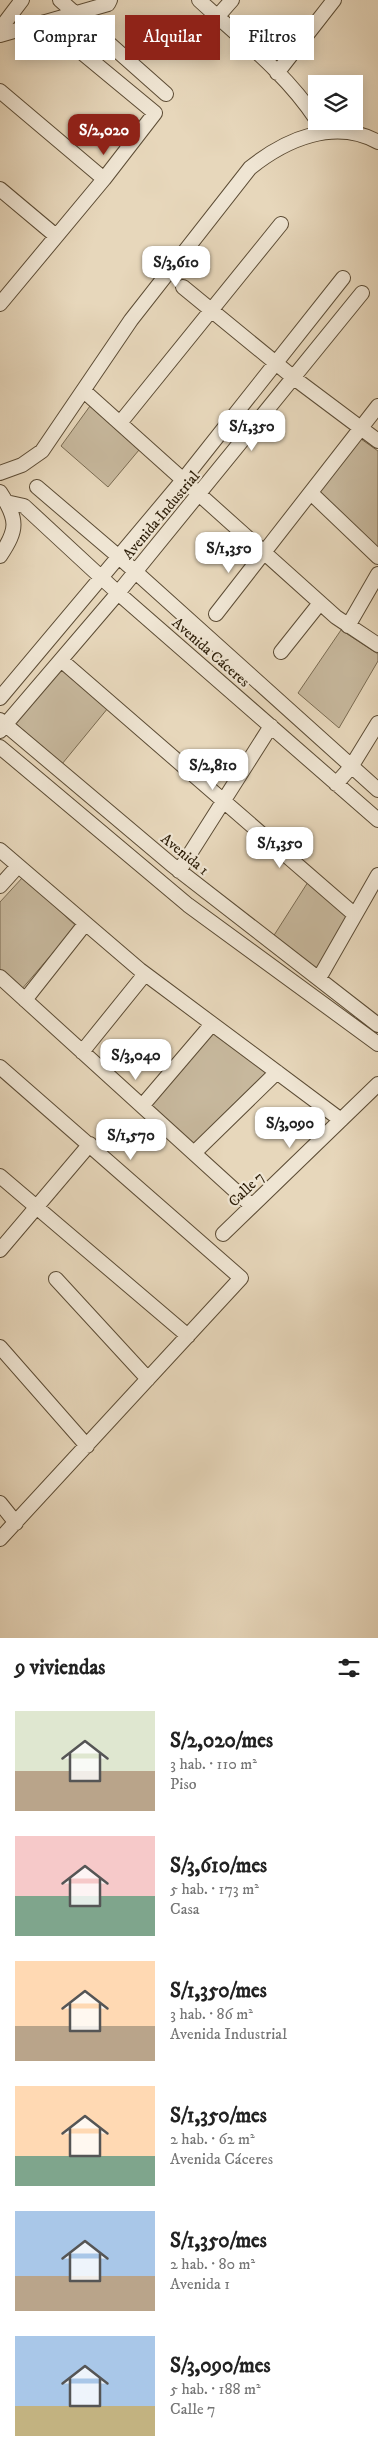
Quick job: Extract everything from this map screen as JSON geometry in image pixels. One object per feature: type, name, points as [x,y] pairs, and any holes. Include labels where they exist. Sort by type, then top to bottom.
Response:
[{"type":"street","points":[[0,28],[22,0]]},
{"type":"street","points":[[60,0],[166,94]]},
{"type":"street","points":[[68,15],[108,4],[110,0]]},
{"type":"street","points":[[199,0],[215,15]]},
{"type":"street","points":[[219,15],[232,0]]},
{"type":"street","points":[[277,73],[334,0]]},
{"type":"street","points":[[220,20],[277,73],[308,106]]},
{"type":"street","points":[[0,35],[15,31]]},
{"type":"street","points":[[2,297],[104,179],[155,113],[91,60]]},
{"type":"street","points":[[0,92],[104,179]]},
{"type":"street","points":[[3,472],[42,451],[131,320],[250,168],[286,143],[318,132],[318,130]]},
{"type":"street","points":[[343,130],[366,136],[378,142]]},
{"type":"street","points":[[0,189],[56,236]]},
{"type":"street","points":[[120,423],[281,224]]},
{"type":"street","name":"Avenida Industrial","points":[[0,698],[183,480],[343,278]]},
{"type":"street","points":[[183,287],[275,363],[378,441]]},
{"type":"street","name":"Avenida Industrial","points":[[2,725],[61,660],[135,572],[362,294]]},
{"type":"street","points":[[84,391],[320,603],[348,626],[378,645]]},
{"type":"street","points":[[216,614],[378,406]]},
{"type":"street","name":"Avenida Cáceres","points":[[37,487],[119,557],[378,790]]},
{"type":"street","points":[[311,494],[378,557]]},
{"type":"street","points":[[0,556],[12,539],[15,528],[3,497]]},
{"type":"street","name":"Avenida Cáceres","points":[[3,497],[24,506],[102,578],[378,820]]},
{"type":"street","points":[[348,626],[378,574]]},
{"type":"street","points":[[282,652],[320,603]]},
{"type":"street","points":[[61,660],[355,915]]},
{"type":"street","points":[[336,784],[351,767],[378,723]]},
{"type":"street","name":"Avenida 1","points":[[2,725],[179,871],[378,1024]]},
{"type":"street","points":[[179,871],[271,726]]},
{"type":"street","points":[[0,747],[188,905],[378,1044]]},
{"type":"street","points":[[0,850],[145,974],[341,1120]]},
{"type":"street","points":[[0,886],[18,866]]},
{"type":"street","points":[[322,973],[378,875]]},
{"type":"street","points":[[25,1000],[85,924]]},
{"type":"street","points":[[82,1052],[145,974]]},
{"type":"street","points":[[0,977],[252,1206]]},
{"type":"street","points":[[142,1106],[212,1024]]},
{"type":"street","points":[[0,1067],[241,1278],[0,1540]]},
{"type":"street","points":[[194,1153],[277,1072]]},
{"type":"street","name":"Calle 7","points":[[223,1234],[378,1084]]},
{"type":"street","points":[[0,1250],[90,1144]]},
{"type":"street","points":[[0,1176],[188,1336]]},
{"type":"street","points":[[56,1279],[148,1379]]},
{"type":"street","points":[[0,1347],[87,1446]]},
{"type":"street","points":[[0,1504],[16,1523]]},
{"type":"shaded area","points":[[90,406],[139,450],[108,487],[61,446]]},
{"type":"shaded area","points":[[361,439],[378,451],[378,549],[318,493]]},
{"type":"shaded area","points":[[341,630],[378,654],[378,661],[339,728],[298,693]]},
{"type":"shaded area","points":[[60,667],[108,708],[62,764],[14,722]]},
{"type":"shaded area","points":[[23,877],[76,926],[21,990],[0,970],[0,902]]},
{"type":"shaded area","points":[[308,882],[348,917],[316,972],[271,940]]},
{"type":"shaded area","points":[[213,1030],[268,1072],[194,1144],[150,1105]]}]
